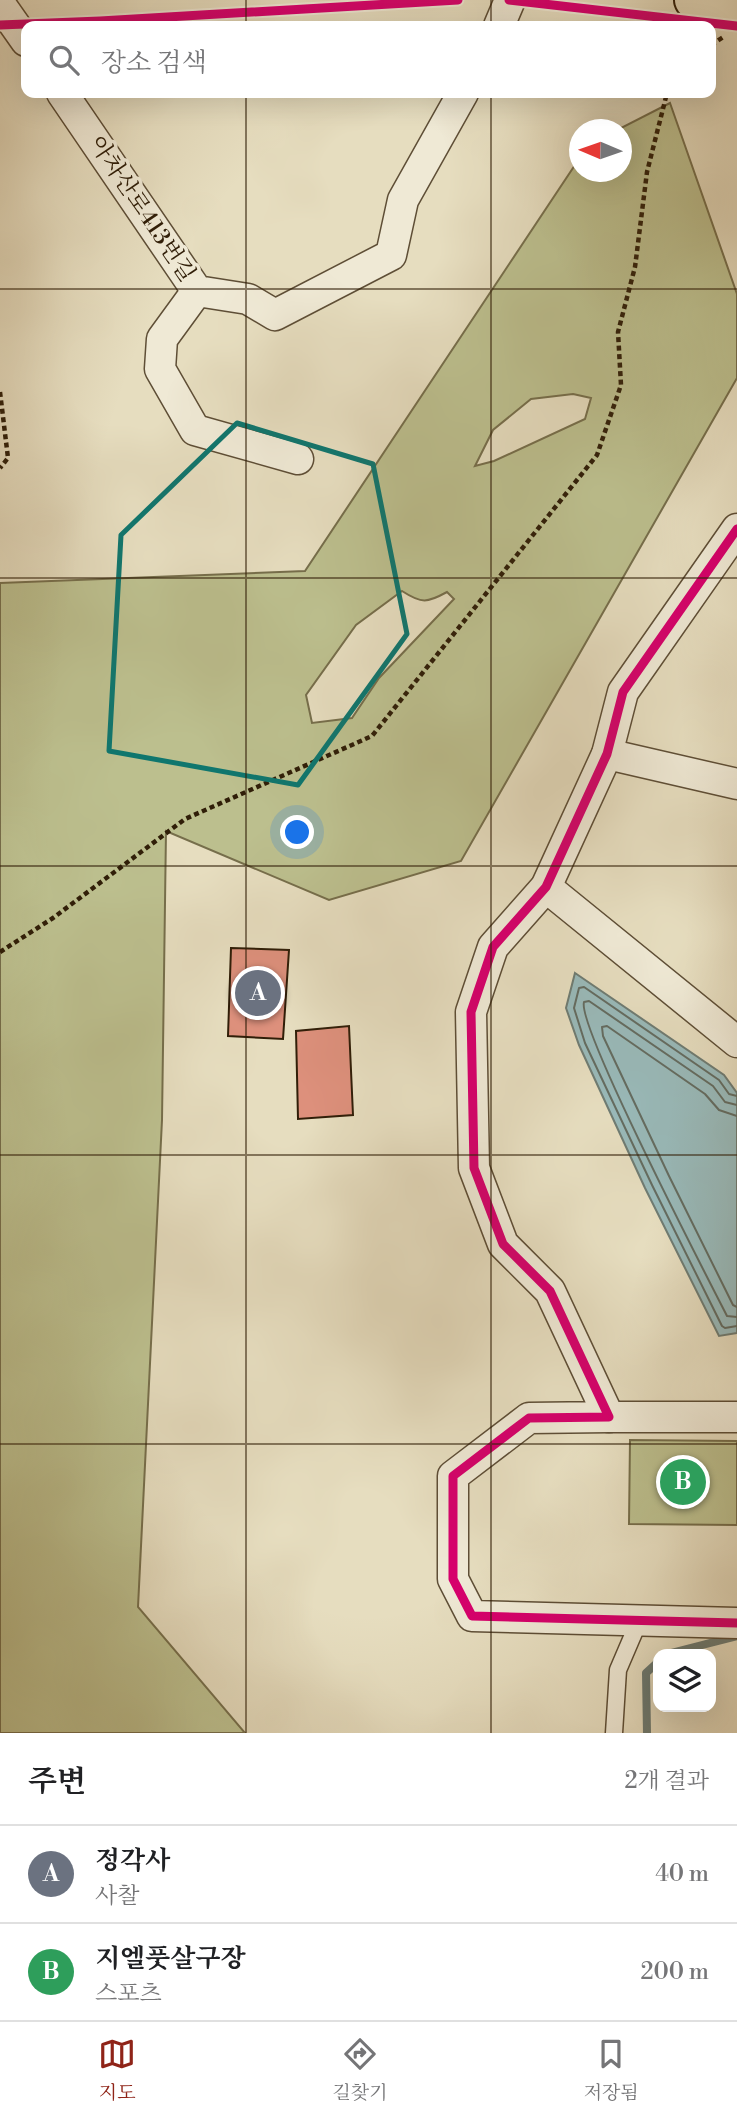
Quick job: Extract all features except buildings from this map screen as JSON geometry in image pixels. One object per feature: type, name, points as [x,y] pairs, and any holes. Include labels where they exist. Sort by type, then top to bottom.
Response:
[{"type":"main road","points":[[694,0],[737,6]]},
{"type":"street","points":[[501,21],[510,0]]},
{"type":"street","points":[[0,4],[21,34]]},
{"type":"street","name":"아차산로413번길","points":[[65,98],[197,291],[248,299],[275,314],[391,255],[403,200],[460,98]]},
{"type":"street","name":"아차산로413번길","points":[[197,291],[162,339],[160,369],[195,430],[298,459]]},
{"type":"street","points":[[609,1417],[550,1291],[503,1244],[474,1168],[471,1012],[493,947],[546,887],[607,754],[623,692],[737,529]]},
{"type":"street","points":[[607,754],[737,784]]},
{"type":"street","points":[[546,887],[737,1042]]},
{"type":"street","points":[[737,1417],[529,1418],[453,1475],[453,1579],[472,1616],[737,1623]]},
{"type":"lane","points":[[614,1733],[618,1670],[639,1621]]},
{"type":"path","points":[[0,952],[53,918],[185,819],[372,736],[597,454],[621,385],[618,332],[635,267],[647,172],[666,98]]},
{"type":"path","points":[[0,392],[8,458],[0,468]]},
{"type":"highlighted area","points":[[237,423],[373,464],[407,634],[298,785],[109,751],[121,535]]},
{"type":"green space","points":[[670,103],[737,294],[737,378],[461,861],[329,900],[166,831],[162,1120],[138,1607],[245,1733],[0,1733],[0,583],[305,571],[569,174],[569,182],[632,182],[632,122]],"holes":[[[573,394],[591,398],[585,419],[494,461],[475,466],[493,430],[531,399]],[[402,591],[415,598],[429,600],[447,592],[454,599],[379,678],[352,718],[312,723],[306,695],[356,625]]]},
{"type":"green space","points":[[630,1440],[737,1441],[737,1525],[629,1524]]},
{"type":"water","points":[[575,973],[724,1075],[737,1093],[737,1333],[719,1336],[645,1188],[579,1045],[566,1008]]},
{"type":"waterway","points":[[686,1649],[737,1636]]},
{"type":"waterway","points":[[647,1733],[646,1673],[653,1667]]},
{"type":"cycle path","points":[[100,21],[458,0]]},
{"type":"cycle path","points":[[509,0],[693,21]]},
{"type":"cycle path","points":[[0,25],[21,24]]},
{"type":"cycle path","points":[[716,24],[737,26]]},
{"type":"cycle path","points":[[737,529],[623,692],[607,754],[546,887],[493,947],[471,1012],[474,1168],[503,1244],[550,1291],[609,1417],[529,1418],[453,1476],[453,1579],[472,1616],[737,1623]]},
{"type":"place","name":"정각사","points":[[258,993]]},
{"type":"place","name":"지엘풋살구장","points":[[683,1482]]}]
